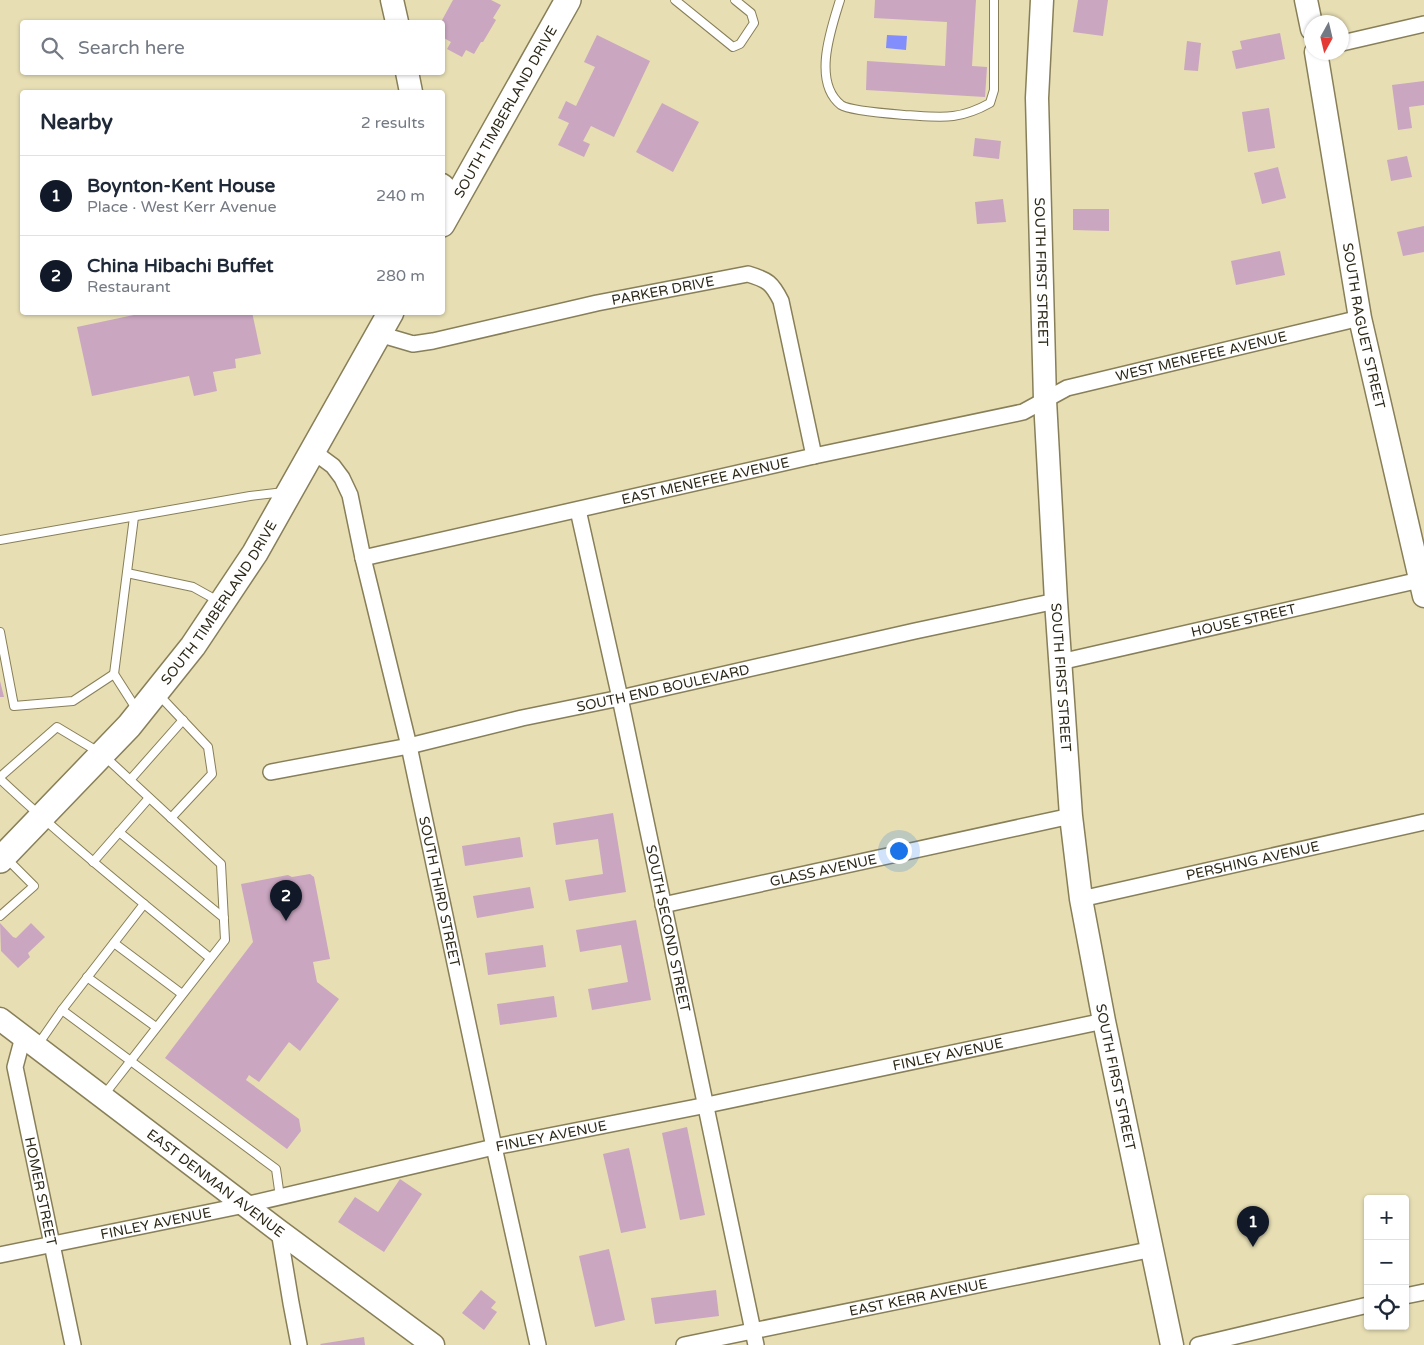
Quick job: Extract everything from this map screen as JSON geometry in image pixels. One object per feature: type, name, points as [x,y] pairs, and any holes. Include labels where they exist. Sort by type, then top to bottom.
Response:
[{"type":"main road","name":"SOUTH TIMBERLAND DRIVE","points":[[445,212],[450,192],[568,0]]},
{"type":"main road","name":"SOUTH TIMBERLAND DRIVE","points":[[2,858],[139,714],[193,646],[255,553],[314,452],[389,315]]},
{"type":"street","points":[[392,0],[397,20]]},
{"type":"street","name":"SOUTH FIRST STREET","points":[[1042,0],[1038,98],[1045,400],[1056,601],[1071,816],[1081,899],[1104,1021],[1172,1345]]},
{"type":"street","points":[[1306,0],[1309,15]]},
{"type":"street","points":[[1349,41],[1424,24]]},
{"type":"street","name":"SOUTH RAGUET STREET","points":[[1317,60],[1360,318],[1423,585]]},
{"type":"street","points":[[407,75],[410,90]]},
{"type":"street","name":"PARKER DRIVE","points":[[379,334],[413,344],[433,341],[597,303],[748,274],[761,278],[773,286],[781,301],[814,456]]},
{"type":"street","name":"WEST MENEFEE AVENUE","points":[[1045,400],[1067,388],[1360,318]]},
{"type":"street","name":"EAST MENEFEE AVENUE","points":[[364,558],[814,456],[1023,412],[1045,400]]},
{"type":"street","name":"SOUTH THIRD STREET","points":[[314,452],[333,466],[342,478],[350,495],[409,746],[494,1148],[538,1345]]},
{"type":"street","name":"SOUTH SECOND STREET","points":[[578,510],[707,1105],[754,1338]]},
{"type":"street","name":"HOUSE STREET","points":[[1060,662],[1423,585]]},
{"type":"street","name":"SOUTH END BOULEVARD","points":[[272,772],[409,746],[522,718],[1056,601]]},
{"type":"street","name":"GLASS AVENUE","points":[[663,905],[1071,816]]},
{"type":"street","name":"PERSHING AVENUE","points":[[1081,899],[1424,822]]},
{"type":"street","name":"EAST DENMAN AVENUE","points":[[0,1019],[432,1345]]},
{"type":"street","name":"FINLEY AVENUE","points":[[0,1255],[245,1204],[494,1148],[1104,1021]]},
{"type":"street","name":"HOMER STREET","points":[[30,1042],[14,1067],[74,1345]]},
{"type":"street","points":[[279,1231],[290,1303],[299,1345]]},
{"type":"street","name":"EAST KERR AVENUE","points":[[684,1345],[754,1338],[1153,1249]]},
{"type":"street","points":[[1409,1295],[1424,1292]]},
{"type":"street","points":[[1198,1345],[1364,1306]]},
{"type":"lane","points":[[675,0],[733,47],[740,44],[754,23],[751,13],[735,0]]},
{"type":"lane","points":[[840,0],[830,32],[825,72],[830,91],[842,106],[877,113],[953,118],[978,110],[990,103],[994,90],[994,0]]},
{"type":"lane","points":[[0,540],[250,496],[291,491]]},
{"type":"lane","points":[[134,517],[114,674],[139,714]]},
{"type":"lane","points":[[127,573],[193,587],[222,604]]},
{"type":"lane","points":[[0,632],[14,706],[73,701],[114,674]]},
{"type":"lane","points":[[156,692],[208,747],[212,774],[171,818]]},
{"type":"lane","points":[[130,780],[183,720]]},
{"type":"lane","points":[[103,1097],[225,940],[221,864],[102,754],[57,727],[0,778],[41,818],[92,862],[210,958]]},
{"type":"lane","points":[[92,862],[149,798]]},
{"type":"lane","points":[[119,832],[224,918]]},
{"type":"lane","points":[[0,916],[34,886],[2,858]]},
{"type":"lane","points":[[30,1042],[62,1010],[144,904]]},
{"type":"lane","points":[[114,943],[182,994]]},
{"type":"lane","points":[[87,977],[156,1027]]},
{"type":"lane","points":[[62,1010],[276,1169],[280,1196]]},
{"type":"water","points":[[887,35],[907,36],[906,50],[886,48]]},
{"type":"building","points":[[453,0],[491,0],[501,5],[493,18],[496,20],[474,54],[466,50],[462,57],[447,49],[451,42],[445,39],[445,20],[442,20]]},
{"type":"building","points":[[875,0],[976,0],[972,66],[987,67],[985,97],[866,90],[867,61],[945,66],[947,22],[874,18]]},
{"type":"building","points":[[1078,0],[1108,0],[1103,36],[1073,32]]},
{"type":"building","points":[[1280,33],[1285,59],[1236,69],[1232,51],[1242,49],[1240,41]]},
{"type":"building","points":[[597,35],[650,61],[614,137],[591,126],[583,141],[590,144],[584,157],[558,145],[569,123],[558,118],[566,101],[576,106],[595,67],[584,62]]},
{"type":"building","points":[[1187,41],[1201,43],[1198,71],[1184,70]]},
{"type":"building","points":[[1424,81],[1424,105],[1409,107],[1412,128],[1398,130],[1392,85]]},
{"type":"building","points":[[662,103],[699,122],[673,172],[636,152]]},
{"type":"building","points":[[1269,108],[1275,148],[1248,152],[1242,112]]},
{"type":"building","points":[[975,138],[1001,141],[999,159],[973,156]]},
{"type":"building","points":[[1407,156],[1412,177],[1391,181],[1387,160]]},
{"type":"building","points":[[1278,167],[1286,198],[1262,204],[1254,173]]},
{"type":"building","points":[[1003,199],[1006,222],[977,224],[975,202]]},
{"type":"building","points":[[1073,209],[1109,209],[1109,231],[1073,230]]},
{"type":"building","points":[[1424,226],[1424,252],[1403,256],[1397,232]]},
{"type":"building","points":[[1280,251],[1285,275],[1236,285],[1231,261]]},
{"type":"building","points":[[134,315],[253,315],[261,354],[235,359],[236,368],[213,372],[217,391],[194,396],[189,376],[92,396],[77,327]]},
{"type":"building","points":[[0,681],[4,697],[0,697]]},
{"type":"building","points":[[613,813],[626,892],[569,901],[565,880],[603,874],[598,839],[556,845],[553,823]]},
{"type":"building","points":[[520,837],[523,857],[465,866],[462,846]]},
{"type":"building","points":[[310,874],[314,877],[330,959],[313,962],[317,982],[339,999],[300,1051],[289,1042],[259,1082],[249,1075],[246,1080],[299,1119],[301,1131],[287,1149],[165,1058],[253,942],[241,884],[288,875],[292,877]]},
{"type":"building","points":[[530,887],[534,908],[477,918],[473,896]]},
{"type":"building","points":[[636,920],[651,1000],[592,1010],[588,989],[628,982],[621,945],[580,952],[576,930]]},
{"type":"building","points":[[0,923],[16,938],[31,923],[45,937],[28,953],[30,957],[18,968],[1,951]]},
{"type":"building","points":[[543,945],[546,967],[488,975],[485,953]]},
{"type":"building","points":[[554,996],[557,1017],[500,1025],[497,1004]]},
{"type":"building","points":[[687,1127],[705,1215],[680,1220],[662,1133]]},
{"type":"building","points":[[629,1148],[646,1228],[621,1233],[603,1154]]},
{"type":"building","points":[[400,1179],[422,1194],[384,1252],[338,1222],[355,1197],[378,1212]]},
{"type":"building","points":[[609,1249],[625,1320],[595,1327],[579,1256]]},
{"type":"building","points":[[481,1290],[496,1302],[491,1308],[497,1312],[484,1330],[462,1313]]},
{"type":"building","points":[[716,1290],[719,1316],[655,1324],[651,1298]]},
{"type":"building","points":[[364,1337],[365,1345],[320,1344]]},
{"type":"place","name":"China Hibachi Buffet","points":[[286,921]]},
{"type":"place","name":"Boynton-Kent House","points":[[1253,1247]]}]
